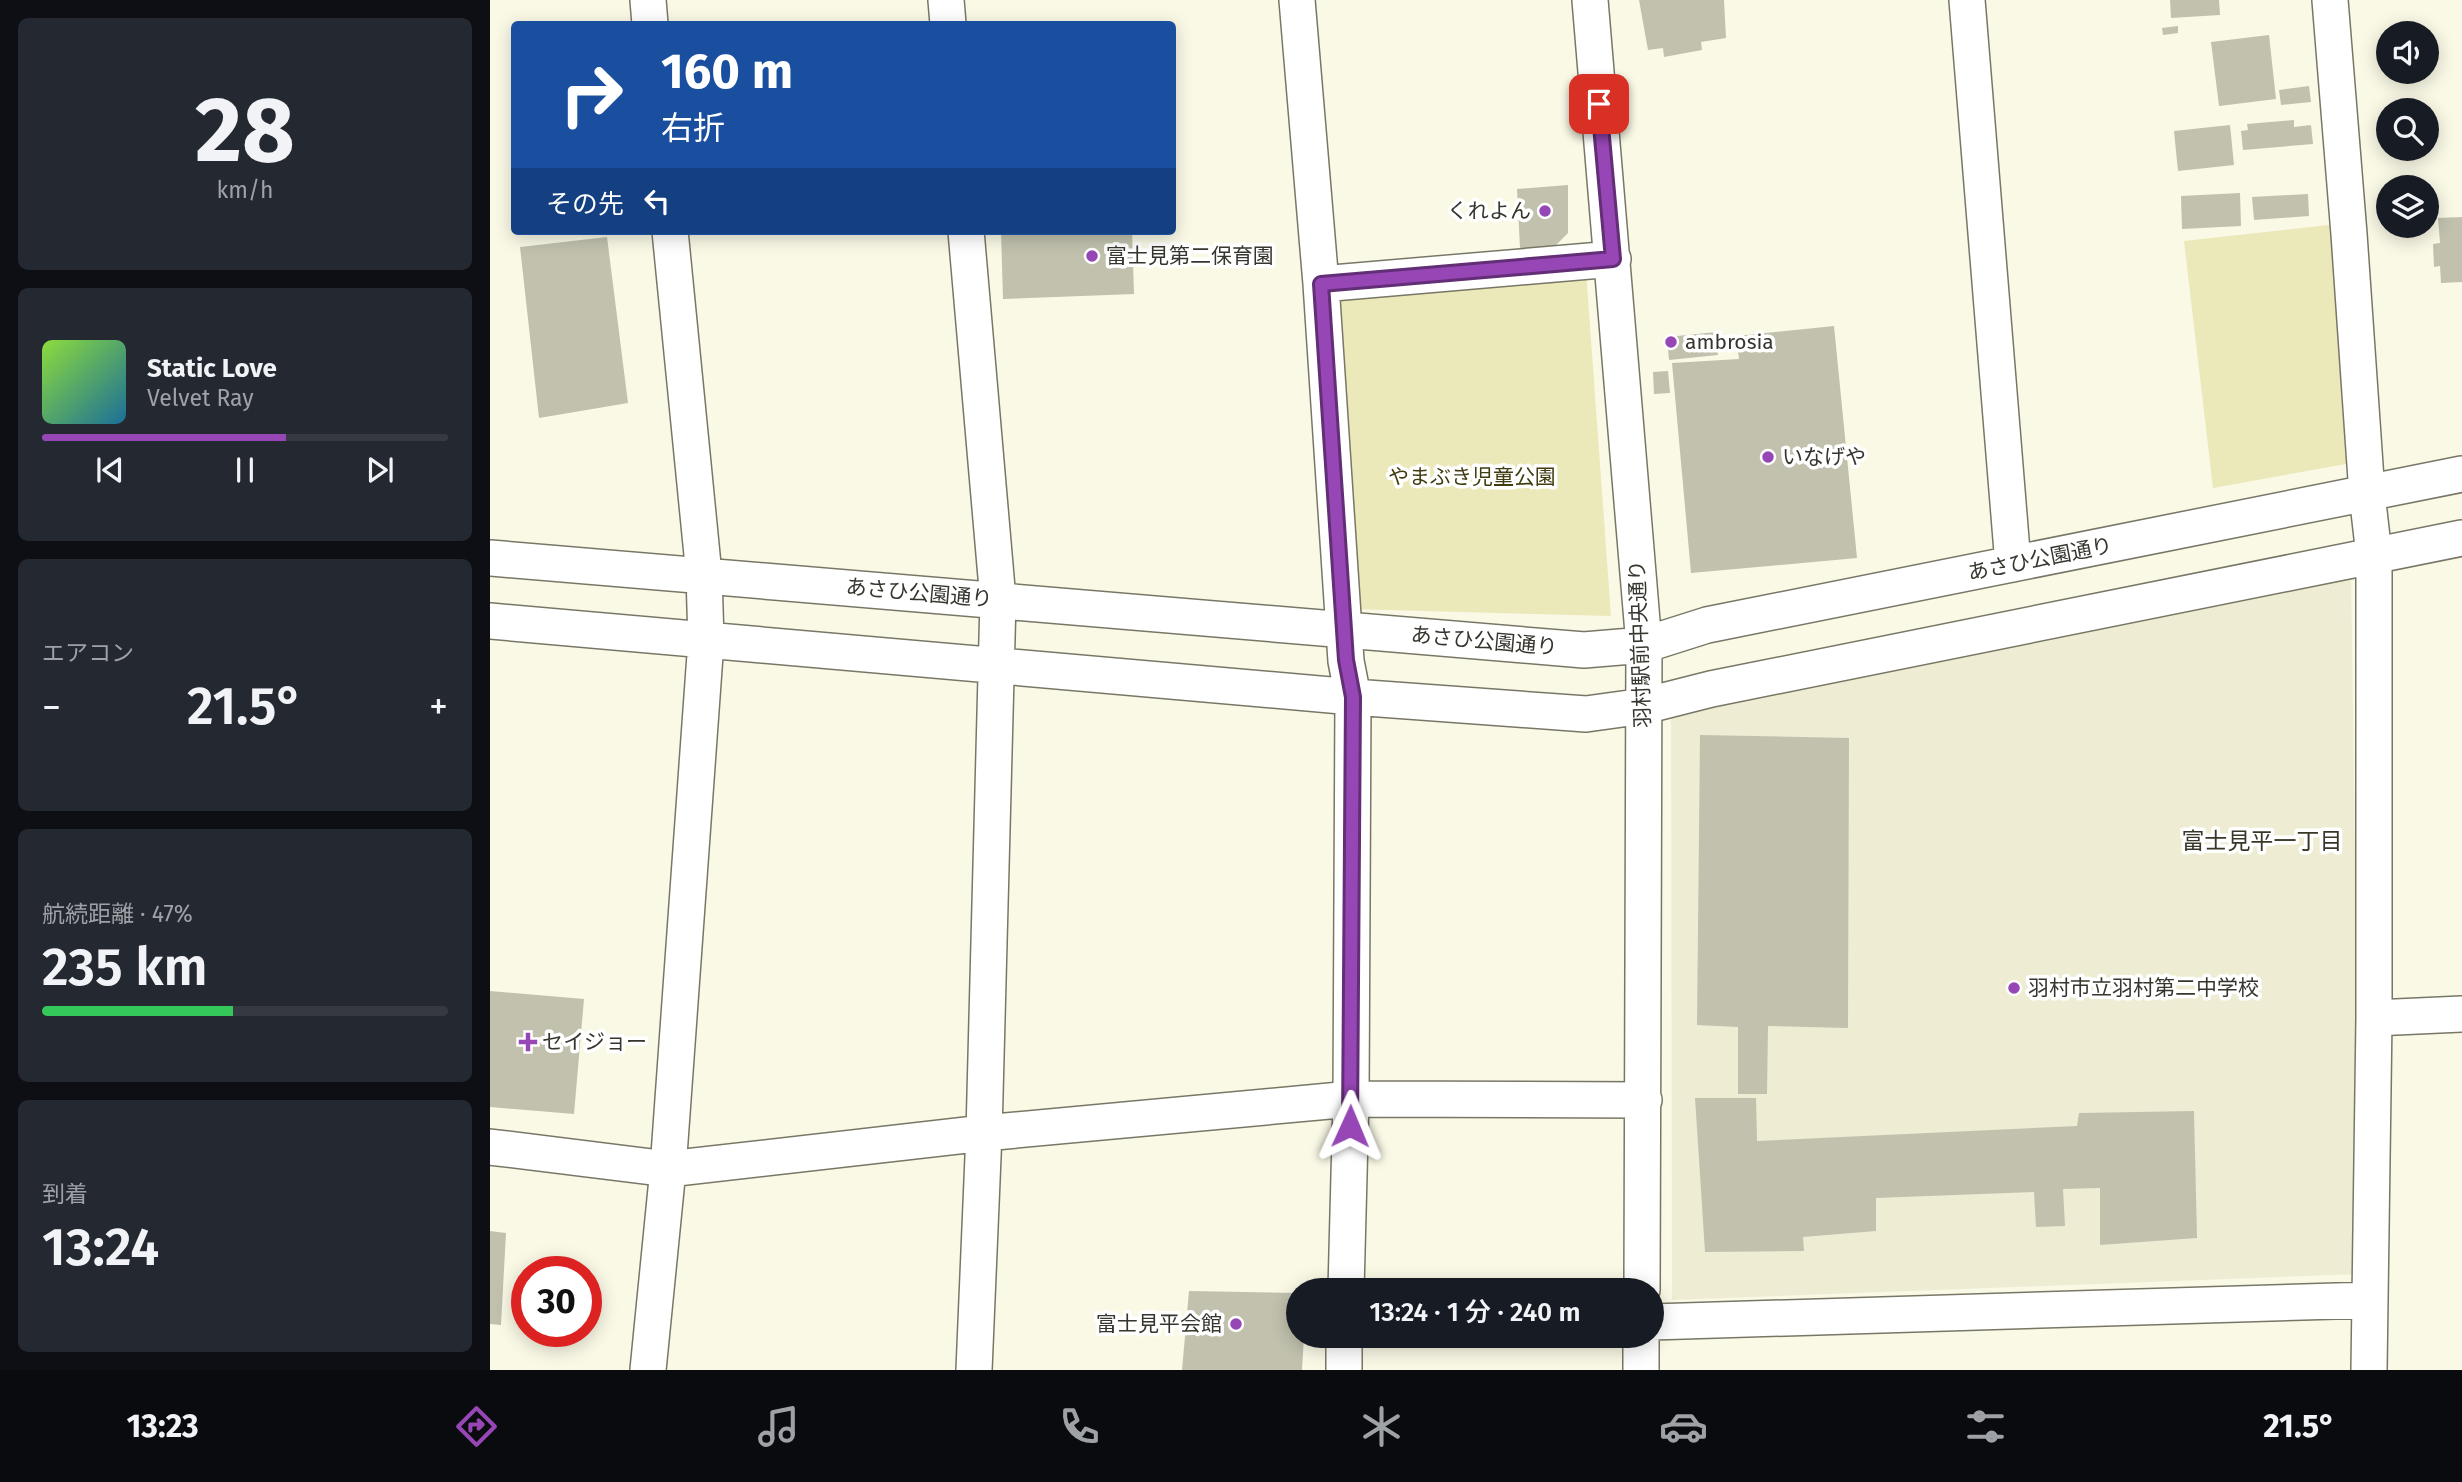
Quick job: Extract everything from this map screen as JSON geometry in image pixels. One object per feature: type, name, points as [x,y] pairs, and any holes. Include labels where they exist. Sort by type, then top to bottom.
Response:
[{"type":"street","points":[[648,0],[650,21]]},
{"type":"street","points":[[946,0],[948,21]]},
{"type":"street","points":[[1297,0],[1321,284],[1346,660],[1353,697],[1351,1099],[1346,1278]]},
{"type":"street","name":"羽村駅前中央通り","points":[[1590,0],[1644,645],[1642,1278]]},
{"type":"street","points":[[1967,0],[2014,564]]},
{"type":"street","points":[[2330,0],[2367,494],[2374,555],[2374,1018],[2369,1370]]},
{"type":"street","points":[[648,1370],[668,1169],[706,641],[704,575],[670,235]]},
{"type":"street","points":[[966,235],[998,600],[984,1133],[974,1370]]},
{"type":"street","points":[[1321,284],[1613,259]]},
{"type":"street","name":"あさひ公園通り","points":[[490,558],[1584,650],[1644,645],[1707,625],[2462,474]]},
{"type":"street","points":[[490,621],[1353,697],[1586,714],[1644,706],[1711,689],[2462,538]]},
{"type":"street","points":[[2374,1018],[2462,1014]]},
{"type":"street","points":[[490,1147],[668,1169],[984,1133],[1351,1099],[1644,1100]]},
{"type":"street","points":[[1664,1322],[2371,1300]]},
{"type":"street","points":[[1343,1370],[1344,1348]]},
{"type":"street","points":[[1641,1348],[1641,1370]]},
{"type":"shaded area","name":"羽村市立羽村第二中学校","points":[[2351,564],[2361,1274],[1672,1300],[1671,703]]},
{"type":"green space","points":[[2337,224],[2357,462],[2213,488],[2184,241]]},
{"type":"green space","name":"やまぶき児童公園","points":[[1586,271],[1611,616],[1349,609],[1336,291]]},
{"type":"building","points":[[1639,0],[1724,0],[1726,38],[1701,42],[1702,50],[1664,57],[1663,48],[1648,50]]},
{"type":"building","points":[[2170,0],[2219,0],[2220,15],[2171,18]]},
{"type":"building","points":[[2178,26],[2178,33],[2163,35],[2162,28]]},
{"type":"building","points":[[2269,35],[2276,99],[2219,106],[2211,42]]},
{"type":"building","points":[[2309,86],[2311,102],[2281,105],[2279,90]]},
{"type":"building","points":[[2294,120],[2294,127],[2311,125],[2313,144],[2243,150],[2241,131],[2248,130],[2247,124]]},
{"type":"building","points":[[2230,125],[2234,165],[2178,171],[2174,131]]},
{"type":"building","points":[[1568,185],[1568,233],[1553,248],[1520,248],[1517,189]]},
{"type":"building","points":[[2240,193],[2241,226],[2182,229],[2181,196]]},
{"type":"building","points":[[2308,194],[2309,216],[2254,220],[2252,197]]},
{"type":"building","points":[[2462,217],[2462,282],[2441,283],[2440,266],[2434,267],[2433,244],[2440,243],[2439,218]]},
{"type":"building","points":[[1001,235],[1132,235],[1134,294],[1003,299]]},
{"type":"building","points":[[607,237],[628,403],[539,418],[520,247]]},
{"type":"building","points":[[1834,326],[1857,558],[1691,573],[1672,363],[1739,359],[1736,336]]},
{"type":"building","points":[[1716,332],[1718,355],[1669,360],[1667,337]]},
{"type":"building","points":[[1668,371],[1670,393],[1654,394],[1653,372]]},
{"type":"building","points":[[1700,735],[1849,738],[1848,1028],[1768,1026],[1767,1094],[1738,1094],[1738,1027],[1697,1025]]},
{"type":"building","points":[[490,991],[584,999],[574,1114],[490,1107]]},
{"type":"building","points":[[1695,1098],[1756,1098],[1757,1141],[2077,1126],[2079,1113],[2194,1111],[2197,1238],[2100,1245],[2100,1188],[2063,1189],[2065,1226],[2036,1227],[2034,1192],[1876,1198],[1876,1231],[1803,1237],[1804,1251],[1705,1252]]},
{"type":"building","points":[[490,1231],[506,1233],[501,1325],[490,1324]]},
{"type":"building","points":[[1189,1291],[1286,1293],[1286,1348],[1303,1348],[1302,1370],[1182,1370]]},
{"type":"place","name":"くれよん","points":[[1545,211]]},
{"type":"place","name":"富士見第二保育園","points":[[1092,256]]},
{"type":"place","name":"ambrosia","points":[[1671,342]]},
{"type":"place","name":"いなげや","points":[[1768,457]]},
{"type":"place","name":"羽村市立羽村第二中学校","points":[[2014,988]]},
{"type":"place","name":"セイジョー","points":[[528,1042]]},
{"type":"place","name":"富士見平会館","points":[[1236,1324]]},
{"type":"district","name":"富士見平一丁目","points":[[2262,841]]},
{"type":"route","points":[[1350,1126],[1353,697],[1346,660],[1321,284],[1613,259],[1599,104]]}]
